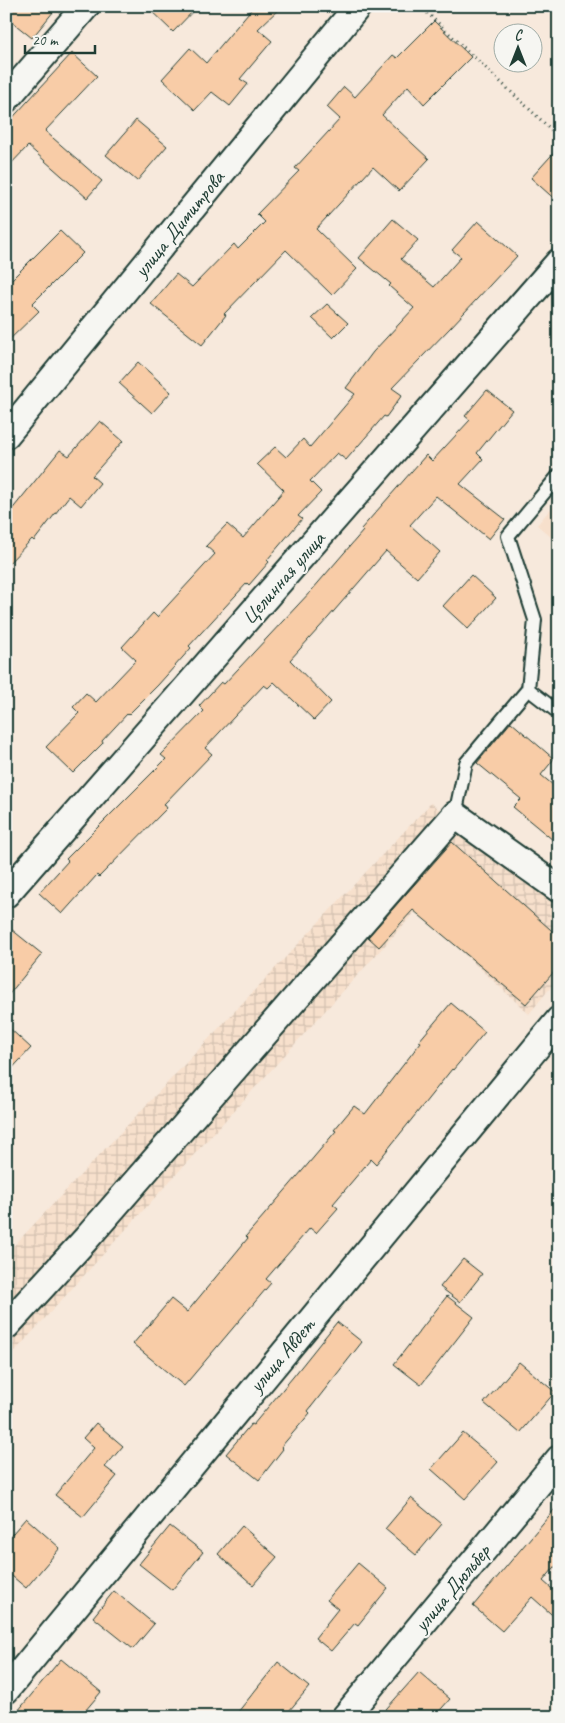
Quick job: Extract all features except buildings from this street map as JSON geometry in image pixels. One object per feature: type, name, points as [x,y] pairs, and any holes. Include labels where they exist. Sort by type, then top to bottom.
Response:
[{"type":"street","points":[[6,99],[86,6]]},
{"type":"street","name":"улица Димитрова","points":[[6,434],[352,8]]},
{"type":"street","name":"Целинная улица","points":[[6,894],[559,262]]},
{"type":"street","points":[[6,1326],[92,1232],[455,815],[559,889]]},
{"type":"street","name":"улица Авдет","points":[[6,1690],[559,1020]]},
{"type":"street","name":"улица Дюльбер","points":[[345,1717],[559,1459]]},
{"type":"lane","points":[[455,815],[466,763],[528,689],[535,620],[508,536],[559,476]]},
{"type":"lane","points":[[528,689],[559,714]]},
{"type":"path","points":[[420,6],[559,137]]},
{"type":"shaded area","points":[[559,499],[559,544],[537,525]]},
{"type":"shaded area","points":[[431,803],[559,908],[559,977],[529,1014],[417,910],[6,1361],[6,1254]]}]
